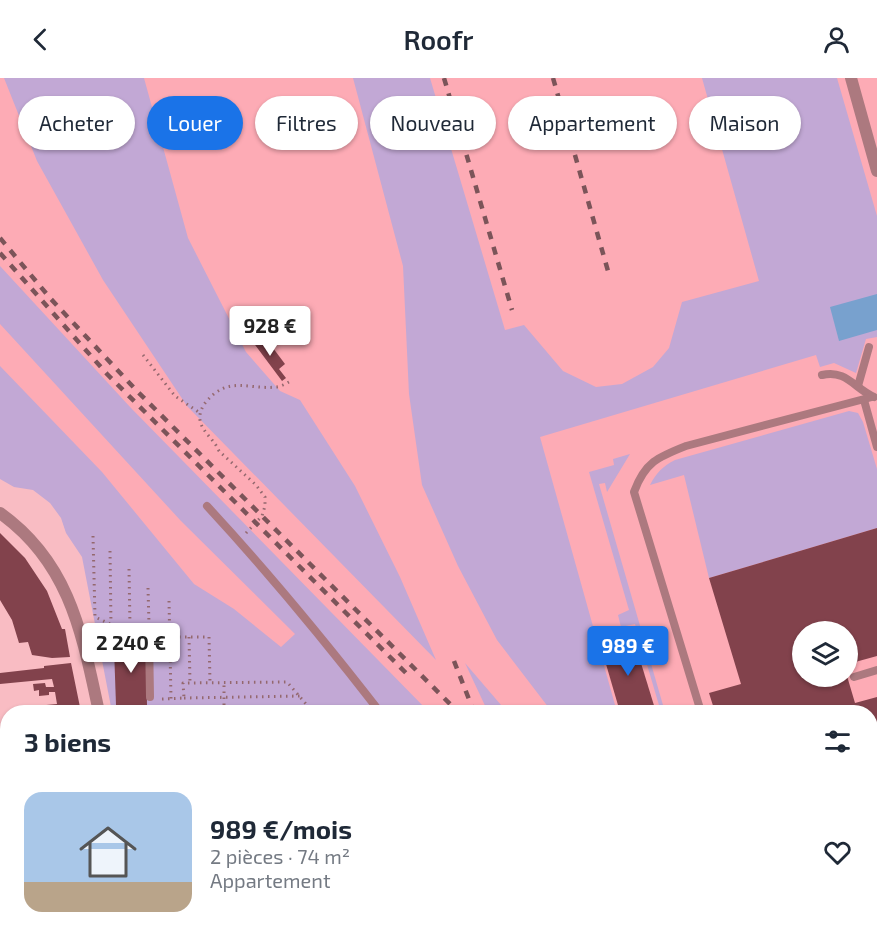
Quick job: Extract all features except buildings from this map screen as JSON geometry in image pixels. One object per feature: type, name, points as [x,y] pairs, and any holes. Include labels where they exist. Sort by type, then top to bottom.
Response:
[{"type":"street","points":[[851,78],[877,171]]},
{"type":"street","points":[[0,513],[46,556],[64,589],[76,619],[97,705]]},
{"type":"lane","points":[[858,386],[869,347]]},
{"type":"lane","points":[[822,375],[832,372],[847,378],[871,398],[877,447]]},
{"type":"lane","points":[[699,705],[634,492],[640,476],[656,458],[686,446],[871,398]]},
{"type":"lane","points":[[207,506],[336,654],[375,705]]},
{"type":"lane","points":[[81,638],[149,637],[150,697]]},
{"type":"lane","points":[[858,675],[877,670]]},
{"type":"path","points":[[143,355],[175,396],[200,413]]},
{"type":"path","points":[[239,541],[262,516],[265,496],[219,451],[202,426],[200,413],[202,406],[209,398],[226,388],[244,384],[278,387],[289,381]]},
{"type":"path","points":[[93,537],[95,617],[111,625]]},
{"type":"path","points":[[110,551],[112,637]]},
{"type":"path","points":[[129,569],[130,637]]},
{"type":"path","points":[[148,588],[149,637],[209,637],[210,683]]},
{"type":"path","points":[[169,601],[171,699]]},
{"type":"path","points":[[189,637],[190,683]]},
{"type":"path","points":[[184,698],[183,683],[287,682],[307,705]]},
{"type":"path","points":[[224,683],[224,705]]},
{"type":"path","points":[[160,699],[300,696]]},
{"type":"path","points":[[173,939],[202,939]]},
{"type":"shaded area","points":[[0,78],[877,78],[877,705],[310,705],[0,441]]},
{"type":"shaded area","points":[[4,78],[144,78],[149,96],[147,96],[147,150],[164,150],[188,238],[246,352],[280,391],[300,400],[355,486],[400,577],[436,660],[187,406],[103,280],[37,161],[33,150],[135,150],[135,96],[18,96],[18,113]]},
{"type":"shaded area","points":[[353,78],[430,78],[435,96],[370,96],[370,142]]},
{"type":"shaded area","points":[[702,78],[837,78],[877,216],[877,337],[866,339],[856,373],[834,363],[820,367],[816,355],[540,437],[615,705],[547,705],[497,640],[458,566],[422,485],[409,394],[403,266],[372,150],[451,150],[505,330],[524,325],[563,371],[596,387],[622,384],[653,367],[669,348],[682,302],[759,281],[722,150],[801,150],[801,96],[707,96]]},
{"type":"shaded area","points":[[0,266],[131,408],[422,705],[111,705],[100,650],[106,645],[107,636],[102,628],[95,624],[82,557],[66,533],[61,518],[50,503],[33,490],[14,487],[0,479],[0,366],[102,472],[194,584],[234,609],[281,647],[295,634],[181,521],[0,324]]},
{"type":"shaded area","points":[[849,411],[858,413],[863,422],[877,469],[877,528],[709,578],[684,475],[650,485],[657,473],[675,460]]},
{"type":"shaded area","points":[[630,454],[607,492],[605,483],[599,484],[663,705],[659,705],[635,624],[621,627],[618,615],[629,610],[589,472],[614,465],[613,459]]},
{"type":"shaded area","points":[[465,663],[501,705],[485,705]]},
{"type":"water","points":[[877,294],[877,330],[839,341],[830,307]]},
{"type":"railway","points":[[444,78],[512,310]]},
{"type":"railway","points":[[553,78],[610,278]]},
{"type":"railway","points":[[0,238],[50,298],[137,391],[451,705]]},
{"type":"railway","points":[[0,253],[107,374],[407,674]]},
{"type":"railway","points":[[454,661],[471,705]]}]
